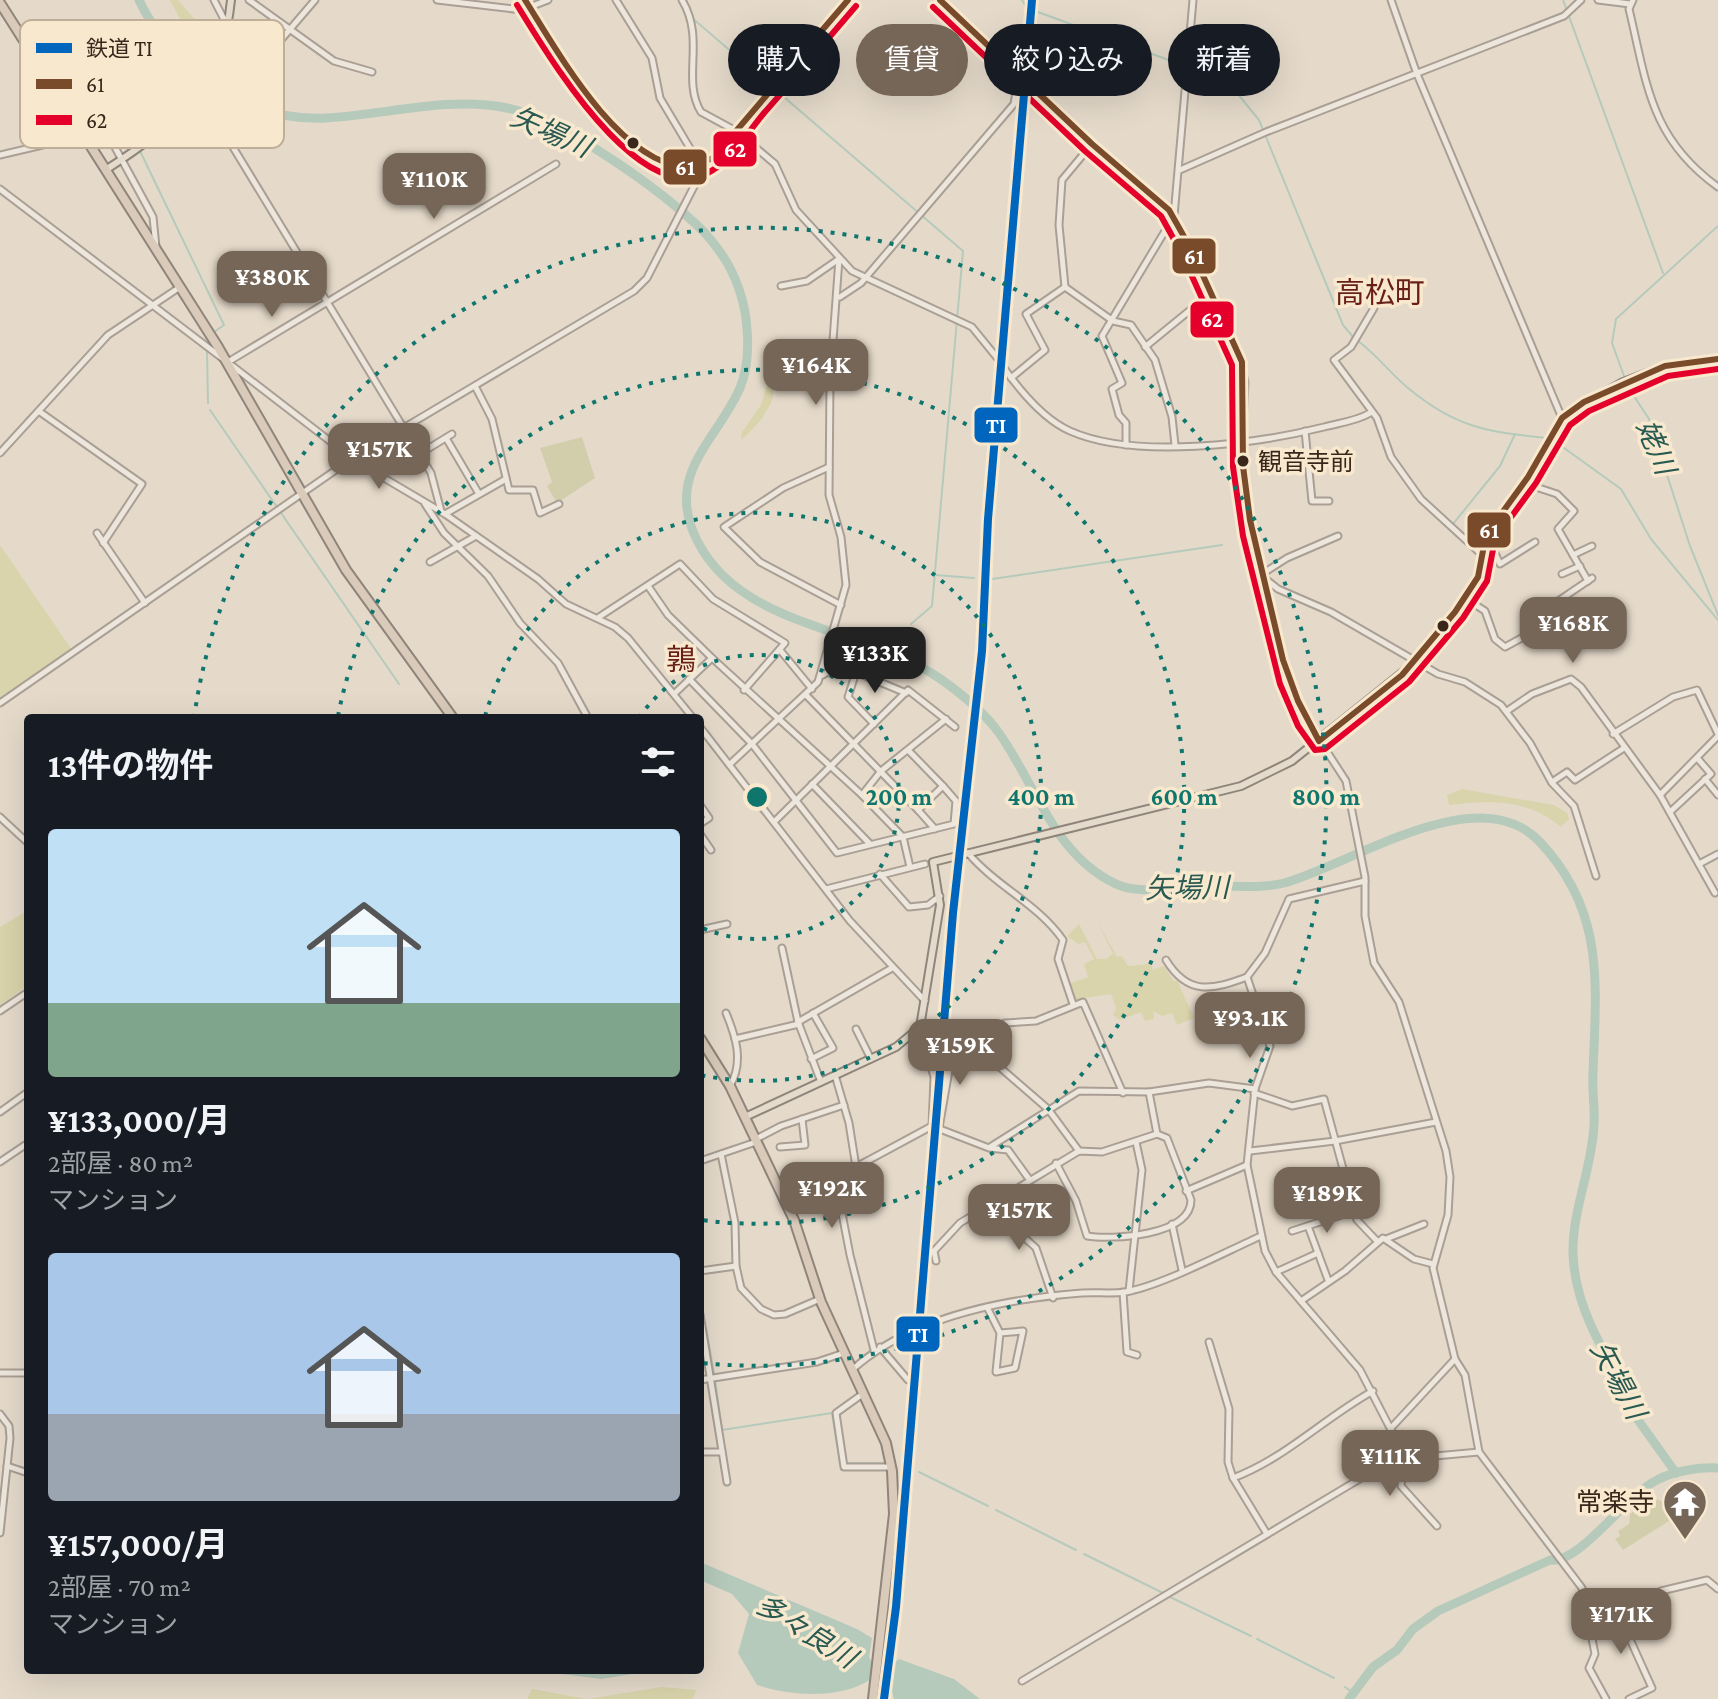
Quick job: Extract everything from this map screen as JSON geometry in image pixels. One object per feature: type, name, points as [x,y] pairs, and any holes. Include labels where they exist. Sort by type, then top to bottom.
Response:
[{"type":"highway","points":[[0,3],[20,34]]},
{"type":"highway","points":[[94,148],[227,362],[346,570],[450,714]]},
{"type":"highway","points":[[704,1044],[730,1086],[797,1226],[820,1299],[883,1432],[891,1467],[894,1514],[873,1699]]},
{"type":"main road","points":[[229,20],[231,0]]},
{"type":"main road","points":[[107,169],[140,148]]},
{"type":"main road","points":[[745,1117],[902,1044],[920,1027],[940,896],[933,862],[1241,786],[1282,768],[1418,660],[1478,577],[1482,545],[1489,529],[1524,483],[1562,418],[1577,405],[1627,380],[1674,363],[1718,359]]},
{"type":"street","points":[[214,0],[224,20]]},
{"type":"street","points":[[249,0],[277,20]]},
{"type":"street","points":[[284,35],[315,0]]},
{"type":"street","points":[[437,0],[514,10],[530,8],[548,0]]},
{"type":"street","points":[[525,0],[579,85],[633,142],[672,168],[703,164]]},
{"type":"street","points":[[616,0],[652,58],[660,98],[703,164]]},
{"type":"street","points":[[682,0],[694,29],[695,102],[707,116],[736,131],[779,168],[796,210],[816,228],[839,259],[864,279],[972,327],[998,359]]},
{"type":"street","points":[[0,703],[353,458],[634,291],[647,278],[691,195],[703,164],[736,131],[848,0]]},
{"type":"street","points":[[940,0],[984,41]]},
{"type":"street","points":[[1126,445],[1126,423],[1119,415],[1112,389],[1122,383],[1102,336],[1174,216],[1193,0]]},
{"type":"street","points":[[1391,0],[1417,74],[1562,418]]},
{"type":"street","points":[[1180,170],[1264,133],[1568,13],[1581,0]]},
{"type":"street","points":[[1598,0],[1632,2],[1641,75],[1655,115],[1694,169],[1718,187]]},
{"type":"street","points":[[284,25],[334,61],[372,72]]},
{"type":"street","points":[[839,297],[864,279],[1014,104],[1015,96]]},
{"type":"street","points":[[1043,96],[1174,216],[1242,362],[1245,382],[1242,443],[1246,500],[1286,677],[1298,707],[1343,774],[1357,830],[1365,879],[1365,916],[1374,963],[1399,1002],[1450,1177],[1447,1220],[1433,1264],[1455,1359],[1465,1375],[1479,1452],[1568,1566],[1583,1590],[1595,1654],[1589,1668],[1606,1699]]},
{"type":"street","points":[[1092,144],[1062,180],[1059,225],[1065,287],[1113,321],[1131,325],[1155,360],[1172,417],[1175,445]]},
{"type":"street","points":[[0,155],[30,148]]},
{"type":"street","points":[[117,148],[153,217],[158,239],[156,248]]},
{"type":"street","points":[[236,148],[431,473],[443,512]]},
{"type":"street","points":[[227,362],[556,164]]},
{"type":"street","points":[[0,189],[353,458],[443,512],[538,579],[566,604],[599,617],[628,638],[690,714]]},
{"type":"street","points":[[781,286],[803,283],[839,259]]},
{"type":"street","points":[[822,676],[847,577],[844,552],[830,502],[829,467],[830,381],[839,297],[839,259]]},
{"type":"street","points":[[0,453],[108,335],[180,286]]},
{"type":"street","points":[[1011,378],[1045,350],[1026,314],[1065,287]]},
{"type":"street","points":[[1145,347],[1211,293]]},
{"type":"street","points":[[1374,308],[1356,338],[1334,360],[1382,426],[1391,457],[1421,499],[1481,554]]},
{"type":"street","points":[[1004,368],[1030,401],[1066,429],[1103,443],[1242,443],[1305,431],[1370,413]]},
{"type":"street","points":[[475,386],[492,419],[510,491],[533,490],[540,513],[559,504]]},
{"type":"street","points":[[40,412],[142,484],[103,543]]},
{"type":"street","points":[[1305,431],[1312,501],[1329,501]]},
{"type":"street","points":[[426,450],[452,434]]},
{"type":"street","points":[[446,438],[479,494]]},
{"type":"street","points":[[829,467],[783,488],[724,527],[760,562],[841,607]]},
{"type":"street","points":[[443,512],[506,479]]},
{"type":"street","points":[[1465,598],[1485,611],[1495,639],[1505,647],[1527,635],[1545,610],[1590,580],[1558,529],[1574,511],[1557,494],[1524,483]]},
{"type":"street","points":[[422,500],[444,533],[488,576],[520,623],[558,663],[586,714]]},
{"type":"street","points":[[97,533],[145,603]]},
{"type":"street","points":[[430,562],[476,536]]},
{"type":"street","points":[[1262,575],[1287,558],[1338,536]]},
{"type":"street","points":[[1482,545],[1493,549],[1500,564],[1535,542]]},
{"type":"street","points":[[1573,555],[1592,546]]},
{"type":"street","points":[[599,617],[680,564],[713,599],[785,643],[744,690]]},
{"type":"street","points":[[1562,574],[1580,566]]},
{"type":"street","points":[[1262,575],[1278,589],[1331,612],[1438,674],[1465,682],[1507,711],[1530,743],[1552,783],[1576,810],[1596,876]]},
{"type":"street","points":[[648,586],[668,615],[744,690],[862,795],[903,837],[910,867]]},
{"type":"street","points":[[780,650],[812,689]]},
{"type":"street","points":[[674,694],[712,658]]},
{"type":"street","points":[[730,764],[806,695],[822,676],[839,665],[905,694]]},
{"type":"street","points":[[856,672],[848,697],[874,724]]},
{"type":"street","points":[[689,679],[752,744],[837,853],[955,822],[956,801],[908,750]]},
{"type":"street","points":[[1507,711],[1532,694],[1571,679],[1589,697],[1660,795],[1715,893]]},
{"type":"street","points":[[775,821],[908,690],[955,727]]},
{"type":"street","points":[[1613,734],[1673,697],[1697,690],[1718,735],[1660,795]]},
{"type":"street","points":[[806,695],[935,829]]},
{"type":"street","points":[[862,795],[881,771],[946,719]]},
{"type":"street","points":[[704,732],[826,889],[892,968],[926,1001]]},
{"type":"street","points":[[1552,783],[1567,772],[1575,780],[1624,748]]},
{"type":"street","points":[[1670,812],[1711,774],[1698,759]]},
{"type":"street","points":[[1705,779],[1718,795]]},
{"type":"street","points":[[812,784],[870,844]]},
{"type":"street","points":[[918,810],[943,786]]},
{"type":"street","points":[[0,817],[24,839]]},
{"type":"street","points":[[704,840],[711,850]]},
{"type":"street","points":[[968,853],[1006,890],[1049,920],[1063,940],[1058,959],[1073,1004]]},
{"type":"street","points":[[1699,864],[1718,854]]},
{"type":"street","points":[[826,889],[925,864]]},
{"type":"street","points":[[880,874],[909,907],[928,905],[940,896]]},
{"type":"street","points":[[1166,960],[1178,978],[1202,988],[1221,986],[1247,977],[1265,953],[1289,899],[1365,879]]},
{"type":"street","points":[[704,929],[727,924]]},
{"type":"street","points":[[782,948],[798,1023],[821,1082]]},
{"type":"street","points":[[735,1039],[798,1023],[892,968]]},
{"type":"street","points":[[1247,977],[1270,1046],[1254,1091],[1247,1165],[1261,1236],[1276,1272],[1360,1370],[1373,1391],[1404,1454],[1402,1490],[1437,1526]]},
{"type":"street","points":[[0,1011],[24,995]]},
{"type":"street","points":[[935,1127],[950,1065],[989,1028],[1036,1021],[1073,1004],[1085,1002],[1123,1093]]},
{"type":"street","points":[[726,1013],[735,1039],[738,1069],[730,1086]]},
{"type":"street","points":[[811,1059],[833,1048],[813,1013]]},
{"type":"street","points":[[920,1027],[934,1077],[935,1127]]},
{"type":"street","points":[[856,1029],[871,1059]]},
{"type":"street","points":[[958,1031],[1048,1109],[1079,1151]]},
{"type":"street","points":[[835,1075],[856,1167]]},
{"type":"street","points":[[989,1148],[1079,1091],[1149,1092],[1209,1083],[1254,1091],[1292,1106],[1324,1099],[1357,1220],[1377,1241]]},
{"type":"street","points":[[1149,1092],[1157,1134]]},
{"type":"street","points":[[0,1112],[24,1095]]},
{"type":"street","points":[[704,1160],[844,1105]]},
{"type":"street","points":[[780,1147],[805,1145],[802,1119]]},
{"type":"street","points":[[1250,1151],[1335,1141],[1436,1122]]},
{"type":"street","points":[[777,1185],[856,1167],[935,1127],[989,1148],[1015,1154],[1029,1179]]},
{"type":"street","points":[[936,1261],[934,1251],[950,1232],[1056,1163],[1079,1151],[1102,1152],[1157,1134],[1167,1138],[1191,1207],[1160,1231],[1087,1236],[1076,1201],[1056,1163]]},
{"type":"street","points":[[1136,1142],[1142,1170],[1136,1234],[1126,1291],[1127,1352],[1137,1355]]},
{"type":"street","points":[[0,1162],[24,1146]]},
{"type":"street","points":[[721,1154],[735,1223],[736,1266],[741,1288],[754,1304],[774,1315],[785,1314],[820,1299]]},
{"type":"street","points":[[1186,1191],[1247,1165]]},
{"type":"street","points":[[834,1172],[856,1284],[877,1349],[908,1380]]},
{"type":"street","points":[[989,1206],[1036,1248],[1053,1298]]},
{"type":"street","points":[[1292,1231],[1354,1211]]},
{"type":"street","points":[[1172,1224],[1182,1270]]},
{"type":"street","points":[[1301,1301],[1345,1271],[1377,1241],[1424,1224]]},
{"type":"street","points":[[1308,1226],[1328,1280]]},
{"type":"street","points":[[853,1369],[877,1349],[919,1329],[987,1307],[1126,1291],[1261,1236]]},
{"type":"street","points":[[1386,1239],[1414,1259],[1433,1264]]},
{"type":"street","points":[[1276,1272],[1318,1253]]},
{"type":"street","points":[[704,1270],[736,1266]]},
{"type":"street","points":[[987,1307],[1000,1333],[996,1372],[1015,1368],[1023,1331],[1000,1333]]},
{"type":"street","points":[[704,1335],[727,1482]]},
{"type":"street","points":[[1209,1342],[1229,1409],[1228,1462],[1233,1478],[1267,1534]]},
{"type":"street","points":[[704,1379],[824,1361],[845,1353]]},
{"type":"street","points":[[1391,1428],[1455,1359]]},
{"type":"street","points":[[0,1373],[24,1373]]},
{"type":"street","points":[[1233,1478],[1274,1460],[1346,1406],[1373,1391]]},
{"type":"street","points":[[865,1393],[836,1413],[844,1467],[891,1467]]},
{"type":"street","points":[[0,1414],[9,1426],[10,1438],[0,1533]]},
{"type":"street","points":[[704,1452],[722,1452]]},
{"type":"street","points":[[1404,1454],[1413,1458],[1479,1452]]},
{"type":"street","points":[[1022,1681],[1404,1454]]},
{"type":"street","points":[[7,1466],[24,1472]]},
{"type":"street","points":[[1591,1624],[1619,1615],[1661,1591],[1679,1586],[1707,1580],[1718,1589]]},
{"type":"street","points":[[1619,1615],[1652,1688],[1629,1699]]},
{"type":"shaded area","points":[[170,0],[178,0],[195,20],[180,20]]},
{"type":"shaded area","points":[[772,381],[774,389],[770,405],[760,421],[741,440],[742,432],[761,405],[767,384]]},
{"type":"shaded area","points":[[582,437],[595,478],[557,503],[547,486],[552,482],[540,448]]},
{"type":"shaded area","points":[[0,545],[72,650],[0,699]]},
{"type":"shaded area","points":[[1462,789],[1554,805],[1567,813],[1569,819],[1561,827],[1522,806],[1494,802],[1449,805],[1447,795]]},
{"type":"shaded area","points":[[24,912],[24,988],[0,1005],[0,927]]},
{"type":"shaded area","points":[[1097,921],[1117,957],[1122,956],[1128,966],[1151,964],[1153,970],[1164,966],[1174,982],[1177,980],[1194,1018],[1177,1025],[1172,1013],[1162,1016],[1153,1011],[1154,1019],[1145,1021],[1141,1012],[1120,1020],[1113,1015],[1116,1008],[1111,994],[1073,1000],[1066,985],[1088,977],[1084,964],[1094,959],[1085,942],[1078,944],[1067,936],[1079,924],[1097,959],[1106,959],[1113,954]]},
{"type":"shaded area","points":[[1654,1498],[1663,1502],[1662,1508],[1669,1521],[1623,1550],[1615,1539],[1620,1536],[1618,1531],[1629,1524],[1630,1514]]},
{"type":"shaded area","points":[[662,1687],[696,1690],[693,1699],[587,1699]]},
{"type":"shaded area","points":[[532,1689],[587,1699],[527,1699]]},
{"type":"water","points":[[704,1564],[857,1629],[872,1638],[869,1657],[873,1664],[891,1666],[899,1659],[954,1679],[980,1699],[894,1699],[890,1683],[871,1679],[846,1690],[817,1694],[786,1692],[757,1685],[738,1653],[749,1614],[732,1594],[704,1582]]},
{"type":"water","points":[[562,1674],[632,1674],[601,1679]]},
{"type":"waterway","name":"矢場川","points":[[139,0],[150,20]]},
{"type":"waterway","points":[[1022,0],[1027,8],[1185,66],[1202,69],[1229,83],[1259,120],[1343,325],[1353,337]]},
{"type":"waterway","points":[[1563,0],[1663,273]]},
{"type":"waterway","points":[[691,17],[963,251],[932,606],[911,624]]},
{"type":"waterway","name":"矢場川","points":[[284,114],[326,118],[462,104],[507,108],[530,115],[584,142],[639,178],[686,215],[725,259],[739,289],[747,331],[747,360],[740,388],[700,455],[687,489],[692,529],[711,562],[737,587],[768,607],[911,662],[958,692],[999,733],[1061,837],[1095,871],[1116,884],[1154,890],[1284,883],[1413,831],[1449,821],[1482,818],[1513,824],[1539,841],[1561,867],[1576,894],[1586,922],[1595,979],[1594,1125],[1574,1238],[1575,1275],[1595,1335],[1637,1408],[1638,1420],[1676,1473]]},
{"type":"waterway","points":[[140,151],[224,325],[214,332]]},
{"type":"waterway","name":"姥川","points":[[1718,226],[1616,319],[1612,343],[1628,387],[1649,419],[1690,546],[1718,615]]},
{"type":"waterway","points":[[1358,341],[1408,388],[1442,412],[1473,426],[1547,438]]},
{"type":"waterway","points":[[207,351],[208,403]]},
{"type":"waterway","points":[[210,410],[399,684]]},
{"type":"waterway","points":[[1453,524],[1500,466],[1515,434]]},
{"type":"waterway","points":[[1553,440],[1621,489],[1651,539],[1718,620]]},
{"type":"waterway","points":[[992,579],[1222,545]]},
{"type":"waterway","points":[[935,575],[974,578]]},
{"type":"waterway","points":[[904,658],[905,638]]},
{"type":"waterway","points":[[706,1328],[714,1373]]},
{"type":"waterway","points":[[715,1381],[722,1430],[832,1413],[840,1463]]},
{"type":"waterway","points":[[846,1463],[884,1463]]},
{"type":"waterway","name":"多々良川","points":[[1349,1699],[1373,1667],[1397,1650],[1413,1629],[1438,1611],[1575,1551],[1631,1499],[1657,1480],[1687,1470],[1718,1468]]},
{"type":"waterway","points":[[919,1472],[988,1506]]},
{"type":"waterway","points":[[996,1510],[1076,1550]]},
{"type":"waterway","points":[[1084,1554],[1163,1593]]},
{"type":"waterway","points":[[1170,1597],[1251,1636]]},
{"type":"waterway","points":[[1257,1639],[1334,1678]]},
{"type":"waterway","points":[[1345,1687],[1353,1693]]},
{"type":"rail line","name":"TI","points":[[884,1699],[896,1607],[953,913],[982,651],[988,519],[1032,0]]},
{"type":"transit line","name":"61","points":[[525,0],[572,74],[613,125],[659,160],[684,167],[713,158],[848,0]]},
{"type":"transit line","name":"61","points":[[940,0],[1092,144],[1169,210],[1191,249],[1242,362],[1243,466],[1250,520],[1283,660],[1298,701],[1319,741],[1402,675],[1455,612],[1478,577],[1486,535],[1528,477],[1562,418],[1584,402],[1665,366],[1718,359]]},
{"type":"transit line","name":"62","points":[[517,5],[575,93],[603,126],[632,154],[663,173],[693,178],[727,158],[856,6]]},
{"type":"transit line","name":"62","points":[[933,7],[1085,151],[1161,216],[1182,254],[1232,365],[1233,467],[1243,536],[1280,684],[1298,726],[1315,750],[1325,749],[1409,682],[1463,618],[1487,581],[1495,539],[1536,483],[1570,425],[1589,411],[1668,376],[1718,369]]},
{"type":"place","name":"観音寺前","points":[[1243,461]]},
{"type":"place","name":"常楽寺","points":[[1685,1541]]},
{"type":"district","name":"高松町","points":[[1380,292]]},
{"type":"district","name":"鶉","points":[[681,659]]}]
